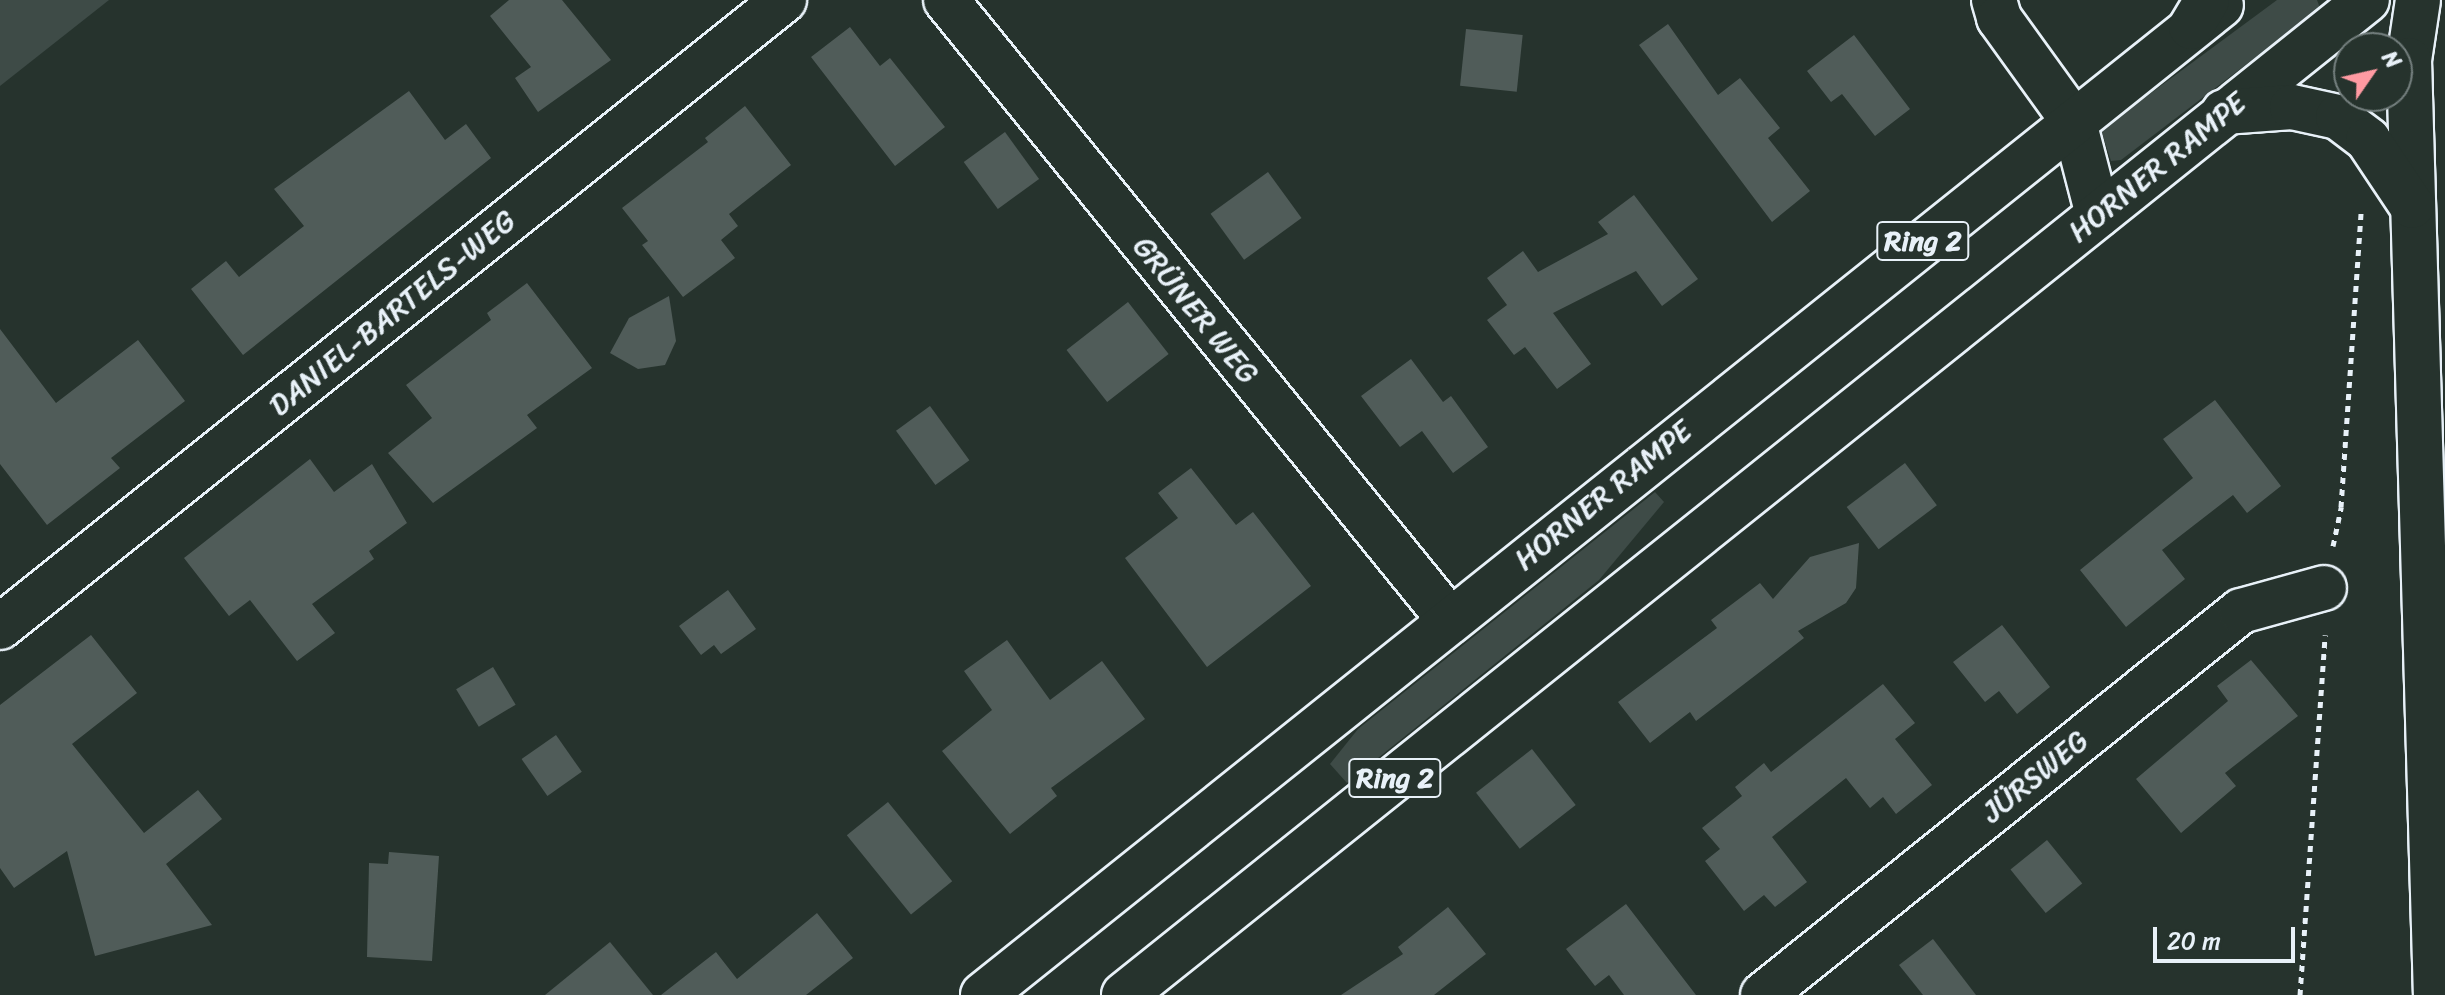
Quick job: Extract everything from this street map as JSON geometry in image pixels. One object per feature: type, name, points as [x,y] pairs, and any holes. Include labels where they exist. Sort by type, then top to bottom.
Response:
[{"type":"main road","name":"DANIEL-BARTELS-WEG","points":[[0,627],[784,0]]},
{"type":"main road","name":"GRÜNER WEG","points":[[946,0],[1449,619]]},
{"type":"main road","points":[[1994,0],[1999,18],[2074,122],[2098,215]]},
{"type":"main road","name":"HORNER RAMPE","points":[[983,995],[1449,619],[2074,122],[2199,14],[2227,0]]},
{"type":"main road","name":"HORNER RAMPE","points":[[1124,995],[2367,0]]},
{"type":"main road","points":[[2418,0],[2409,60],[2436,995]]},
{"type":"main road","points":[[2224,112],[2292,107],[2338,117],[2368,140],[2415,210]]},
{"type":"main road","name":"JÜRSWEG","points":[[1763,995],[2241,611],[2324,588]]},
{"type":"shaded area","points":[[0,0],[109,0],[0,86]]},
{"type":"shaded area","points":[[2277,0],[2317,0],[2320,8],[2121,160],[2111,161],[2101,130]]},
{"type":"shaded area","points":[[1655,492],[1664,502],[1599,580],[1347,783],[1330,764],[1358,729]]},
{"type":"building","points":[[509,0],[562,0],[611,60],[538,112],[515,78],[531,67],[490,16]]},
{"type":"building","points":[[1668,24],[1718,95],[1740,78],[1780,128],[1768,138],[1810,191],[1772,222],[1639,45]]},
{"type":"building","points":[[850,27],[880,66],[890,58],[945,127],[895,166],[811,57]]},
{"type":"building","points":[[1466,29],[1523,35],[1517,92],[1460,86]]},
{"type":"building","points":[[1854,35],[1910,109],[1875,136],[1842,94],[1831,102],[1807,71]]},
{"type":"building","points":[[409,91],[445,140],[466,124],[491,158],[243,355],[191,289],[226,261],[239,277],[304,226],[274,189]]},
{"type":"building","points":[[745,106],[791,165],[729,214],[738,226],[721,240],[735,258],[683,297],[642,245],[648,241],[622,208],[708,142],[705,138]]},
{"type":"building","points":[[1005,132],[1039,179],[998,209],[964,162]]},
{"type":"building","points":[[1268,172],[1302,218],[1244,260],[1211,214]]},
{"type":"building","points":[[1634,195],[1698,279],[1662,306],[1636,271],[1553,313],[1591,364],[1557,389],[1525,347],[1514,355],[1487,320],[1507,305],[1487,278],[1523,251],[1538,272],[1608,234],[1598,222]]},
{"type":"building","points":[[527,283],[592,368],[527,415],[537,428],[433,503],[388,453],[432,418],[406,385],[491,320],[487,313]]},
{"type":"building","points":[[669,296],[676,341],[665,365],[638,369],[610,353],[629,318]]},
{"type":"building","points":[[1128,302],[1169,354],[1107,402],[1067,350]]},
{"type":"building","points":[[0,329],[56,403],[138,340],[185,401],[111,458],[120,468],[47,525],[0,464]]},
{"type":"building","points":[[1411,359],[1443,402],[1451,396],[1488,447],[1453,473],[1422,431],[1400,447],[1361,396]]},
{"type":"building","points":[[2215,400],[2281,486],[2247,513],[2233,495],[2162,550],[2185,579],[2126,627],[2080,570],[2193,478],[2163,439]]},
{"type":"building","points":[[930,406],[969,460],[935,485],[896,431]]},
{"type":"building","points":[[310,459],[334,492],[372,464],[407,523],[369,551],[374,559],[312,604],[335,633],[297,661],[250,600],[229,616],[184,558]]},
{"type":"building","points":[[1905,463],[1937,505],[1879,549],[1847,507]]},
{"type":"building","points":[[1191,468],[1236,525],[1253,512],[1311,586],[1207,667],[1125,558],[1178,518],[1158,493]]},
{"type":"building","points":[[1859,543],[1856,588],[1846,603],[1798,631],[1804,638],[1696,721],[1690,712],[1650,743],[1618,702],[1717,628],[1711,620],[1760,583],[1773,599],[1810,557]]},
{"type":"building","points":[[728,590],[756,629],[721,654],[714,645],[701,655],[679,626]]},
{"type":"building","points":[[2002,625],[2050,687],[2017,714],[1999,691],[1985,702],[1953,662]]},
{"type":"building","points":[[91,635],[137,693],[72,744],[144,833],[198,790],[222,819],[166,864],[212,925],[95,956],[67,851],[14,888],[0,868],[0,705]]},
{"type":"building","points":[[1007,640],[1050,700],[1102,661],[1145,719],[1051,788],[1057,796],[1010,834],[942,751],[992,710],[964,671]]},
{"type":"building","points":[[2251,660],[2298,716],[2225,773],[2236,786],[2181,833],[2136,779],[2228,701],[2217,686]]},
{"type":"building","points":[[493,667],[516,705],[479,727],[456,689]]},
{"type":"building","points":[[1883,684],[1915,723],[1895,739],[1932,785],[1896,814],[1883,797],[1870,808],[1846,778],[1772,837],[1807,882],[1775,907],[1764,895],[1744,911],[1705,861],[1720,849],[1702,828],[1742,796],[1735,787],[1764,763],[1771,772]]},
{"type":"building","points":[[556,735],[582,772],[547,796],[522,759]]},
{"type":"building","points":[[1532,749],[1576,805],[1520,849],[1476,793]]},
{"type":"building","points":[[888,802],[952,881],[911,915],[847,835]]},
{"type":"building","points":[[2047,840],[2082,884],[2046,913],[2010,870]]},
{"type":"building","points":[[389,852],[439,856],[432,961],[367,957],[369,863],[388,864]]},
{"type":"building","points":[[1626,904],[1696,995],[1624,995],[1609,975],[1595,986],[1566,949]]},
{"type":"building","points":[[1448,907],[1486,954],[1434,995],[1341,995],[1403,954],[1398,947]]},
{"type":"building","points":[[817,913],[853,958],[806,995],[661,995],[716,952],[737,979]]},
{"type":"building","points":[[1933,939],[1976,995],[1923,995],[1899,965]]},
{"type":"building","points":[[610,942],[653,995],[545,995]]}]
